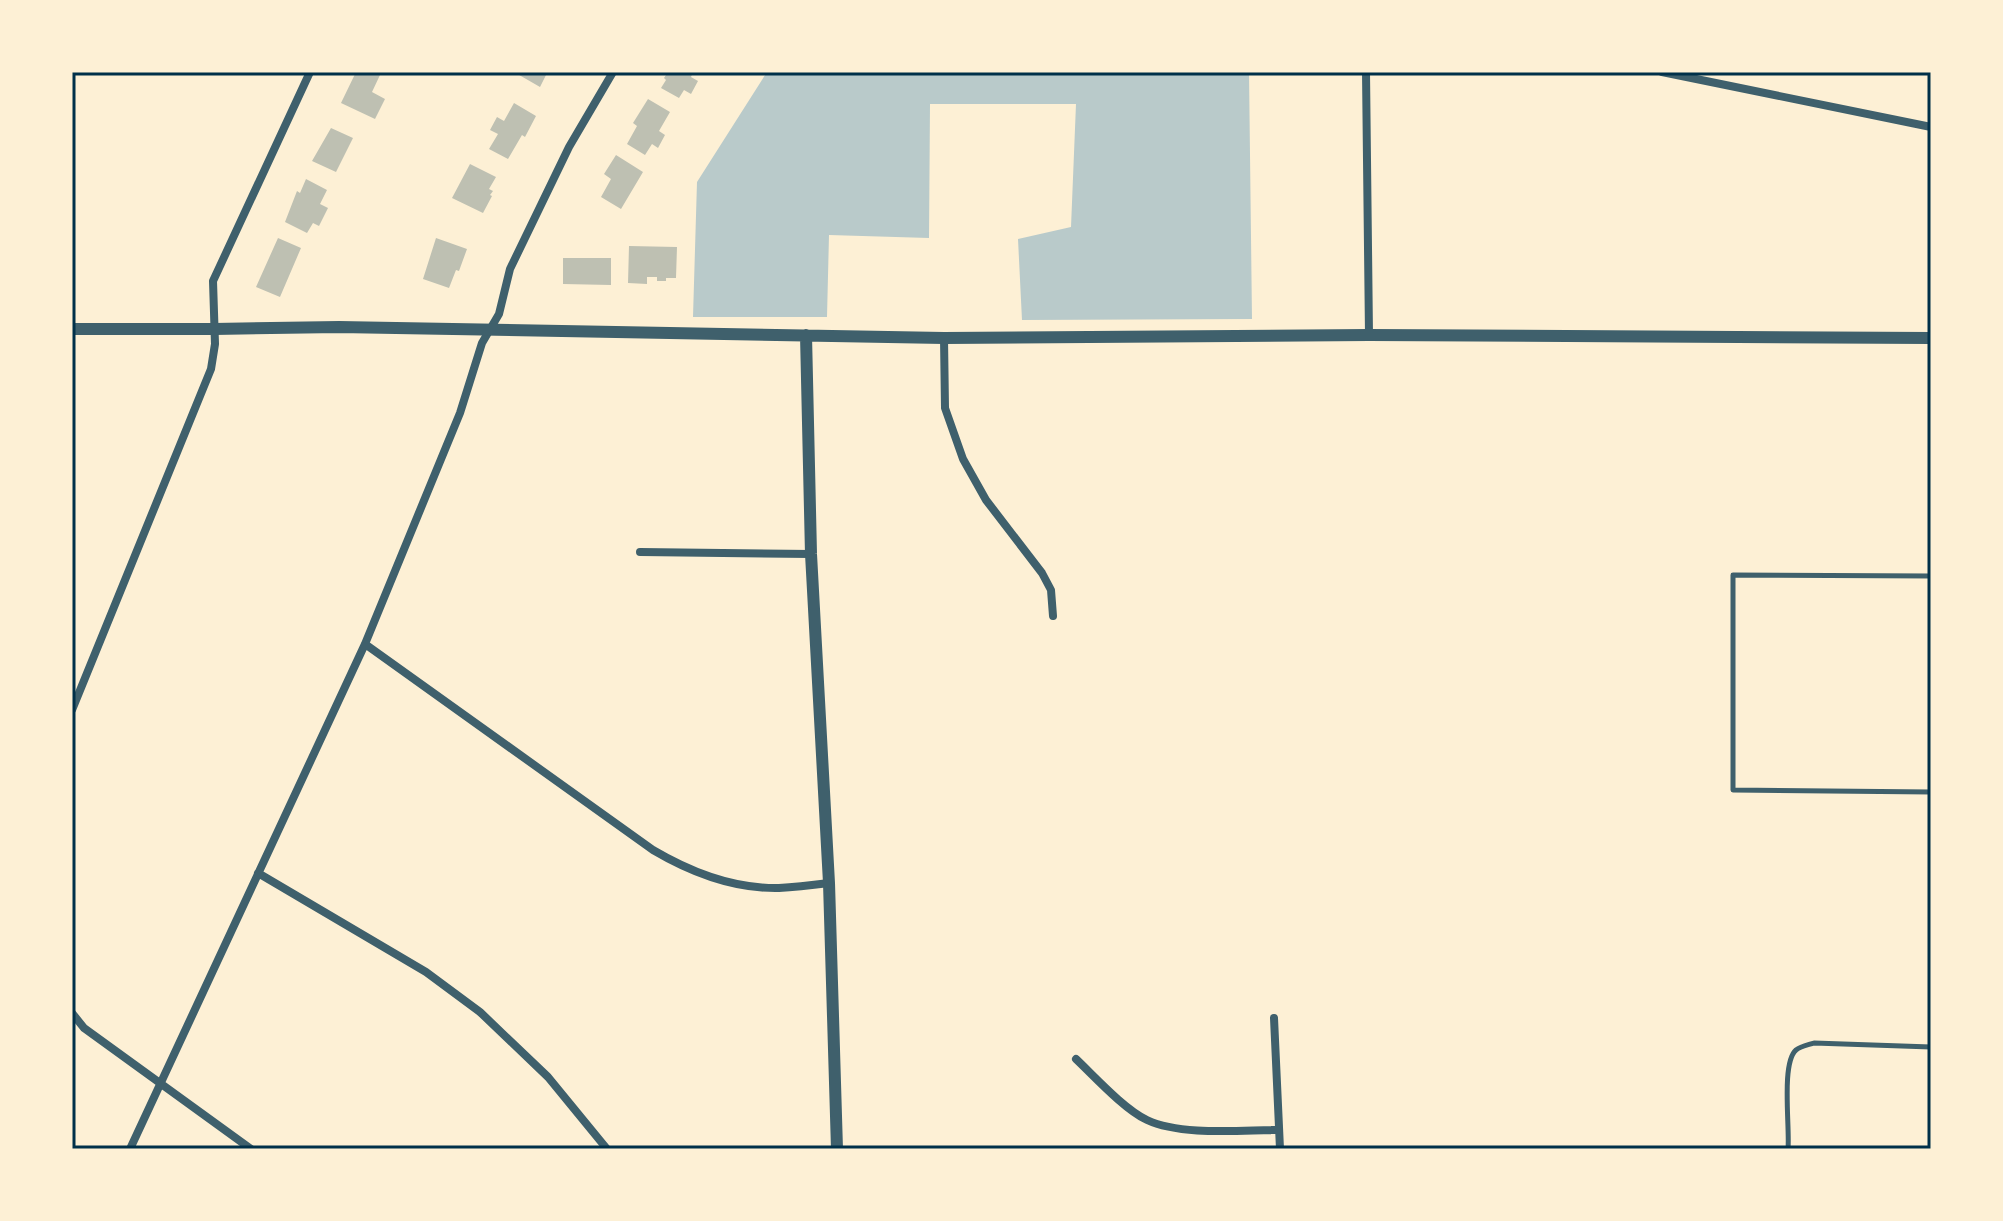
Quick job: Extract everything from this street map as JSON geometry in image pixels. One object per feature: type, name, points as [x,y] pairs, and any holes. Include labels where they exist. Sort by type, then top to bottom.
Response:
[{"type":"street","points":[[72,710],[211,369],[215,344],[213,281],[310,72]]},
{"type":"street","points":[[130,1149],[365,644],[460,413],[482,343],[499,314],[510,269],[569,147],[613,72]]},
{"type":"street","points":[[1366,72],[1369,335]]},
{"type":"street","points":[[1662,72],[1931,127]]},
{"type":"street","points":[[72,329],[491,328],[944,338],[1369,335],[1931,338]]},
{"type":"street","points":[[806,335],[811,554],[829,883],[837,1149]]},
{"type":"street","points":[[944,338],[945,408],[963,459],[986,500],[1042,573],[1051,590],[1053,616]]},
{"type":"street","points":[[640,552],[811,554]]},
{"type":"street","points":[[365,644],[678,866],[713,879],[749,886],[779,888],[829,883]]},
{"type":"street","points":[[258,873],[426,972],[480,1012],[548,1077],[607,1149]]},
{"type":"street","points":[[72,1013],[84,1028],[251,1149]]},
{"type":"street","points":[[1274,1018],[1280,1149]]},
{"type":"street","points":[[1076,1059],[1127,1106],[1147,1120],[1203,1130],[1278,1130]]},
{"type":"lane","points":[[1931,576],[1733,575],[1733,790],[1931,792]]},
{"type":"lane","points":[[1788,1149],[1788,1070],[1791,1056],[1797,1049],[1814,1043],[1931,1047]]},
{"type":"shaded area","points":[[767,72],[1249,72],[1252,319],[1022,320],[1018,239],[1071,227],[1076,104],[930,104],[929,238],[829,235],[827,317],[693,317],[697,182]]},
{"type":"building","points":[[356,72],[380,75],[372,92],[385,99],[375,119],[341,103]]},
{"type":"building","points":[[514,72],[546,72],[546,75],[540,87]]},
{"type":"building","points":[[668,72],[693,72],[691,77],[698,81],[691,94],[684,90],[679,98],[661,88]]},
{"type":"building","points":[[648,99],[670,112],[659,131],[665,135],[658,148],[652,144],[645,155],[627,144],[637,126],[633,123]]},
{"type":"building","points":[[514,103],[536,116],[508,159],[489,149],[498,134],[490,130],[497,117],[504,121]]},
{"type":"building","points":[[331,128],[353,138],[336,172],[312,161]]},
{"type":"building","points":[[616,155],[643,172],[621,209],[601,197],[611,179],[604,174]]},
{"type":"building","points":[[470,164],[496,177],[489,189],[493,191],[492,196],[483,213],[452,198]]},
{"type":"building","points":[[306,179],[327,190],[320,204],[328,208],[319,226],[313,223],[307,233],[285,222],[297,191],[300,193]]},
{"type":"building","points":[[278,238],[301,248],[280,297],[256,287]]},
{"type":"building","points":[[436,238],[467,249],[449,288],[423,279]]},
{"type":"building","points":[[629,246],[677,247],[676,278],[657,281],[657,277],[647,277],[647,284],[628,283]]},
{"type":"building","points":[[563,258],[611,258],[611,285],[563,284]]}]
